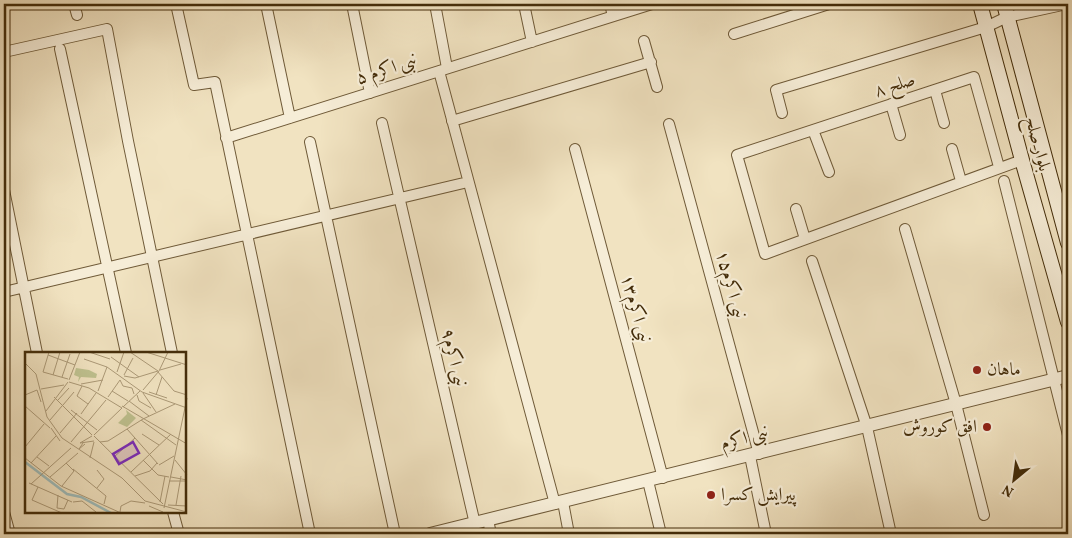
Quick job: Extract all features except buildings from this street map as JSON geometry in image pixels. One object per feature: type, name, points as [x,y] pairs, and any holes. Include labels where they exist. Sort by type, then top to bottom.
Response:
[{"type":"main road","name":"بلوار صلح","points":[[980,4],[1068,322]]},
{"type":"main road","name":"بلوار صلح","points":[[1006,10],[1068,243]]},
{"type":"street","points":[[74,4],[77,15]]},
{"type":"street","points":[[176,4],[194,85],[215,82],[310,534]]},
{"type":"street","points":[[266,4],[290,118]]},
{"type":"street","points":[[352,4],[370,93]]},
{"type":"street","points":[[435,4],[443,70],[452,121],[569,534]]},
{"type":"street","points":[[524,4],[532,42]]},
{"type":"street","points":[[610,4],[613,16]]},
{"type":"street","name":"نبی اکرم ۵","points":[[226,138],[652,4]]},
{"type":"street","points":[[734,34],[829,4]]},
{"type":"street","points":[[782,113],[776,90],[986,27],[1006,10],[1067,4]]},
{"type":"street","points":[[4,52],[107,29],[172,352]]},
{"type":"street","points":[[644,41],[657,87]]},
{"type":"street","points":[[60,49],[126,352]]},
{"type":"street","points":[[452,121],[650,62]]},
{"type":"street","name":"۸ صلح","points":[[805,239],[765,254],[737,155],[974,77],[999,167]]},
{"type":"street","points":[[934,90],[944,123]]},
{"type":"street","points":[[891,104],[900,136]]},
{"type":"street","name":"نبی اکرم۹","points":[[382,123],[475,524]]},
{"type":"street","name":"نبی اکرم۱۵","points":[[669,124],[754,455],[766,534]]},
{"type":"street","points":[[813,130],[828,172]]},
{"type":"street","points":[[310,142],[395,534]]},
{"type":"street","name":"نبی اکرم۱۳","points":[[575,149],[663,478]]},
{"type":"street","points":[[952,149],[961,182]]},
{"type":"street","points":[[796,209],[805,239],[1022,160]]},
{"type":"street","points":[[1004,181],[1068,435]]},
{"type":"street","points":[[4,292],[468,182]]},
{"type":"street","points":[[4,190],[38,352]]},
{"type":"street","points":[[905,229],[956,404],[984,515]]},
{"type":"street","points":[[812,261],[867,427],[891,534]]},
{"type":"street","name":"نبی اکرم","points":[[430,534],[559,504],[1068,376]]},
{"type":"street","points":[[648,481],[661,534]]},
{"type":"street","points":[[4,512],[10,534]]},
{"type":"street","points":[[173,513],[179,534]]},
{"type":"street","points":[[488,520],[491,534]]},
{"type":"place","name":"ماهان","points":[[977,370]]},
{"type":"place","name":"افق کوروش","points":[[987,427]]},
{"type":"place","name":"پیرایش کسرا","points":[[711,495]]}]
